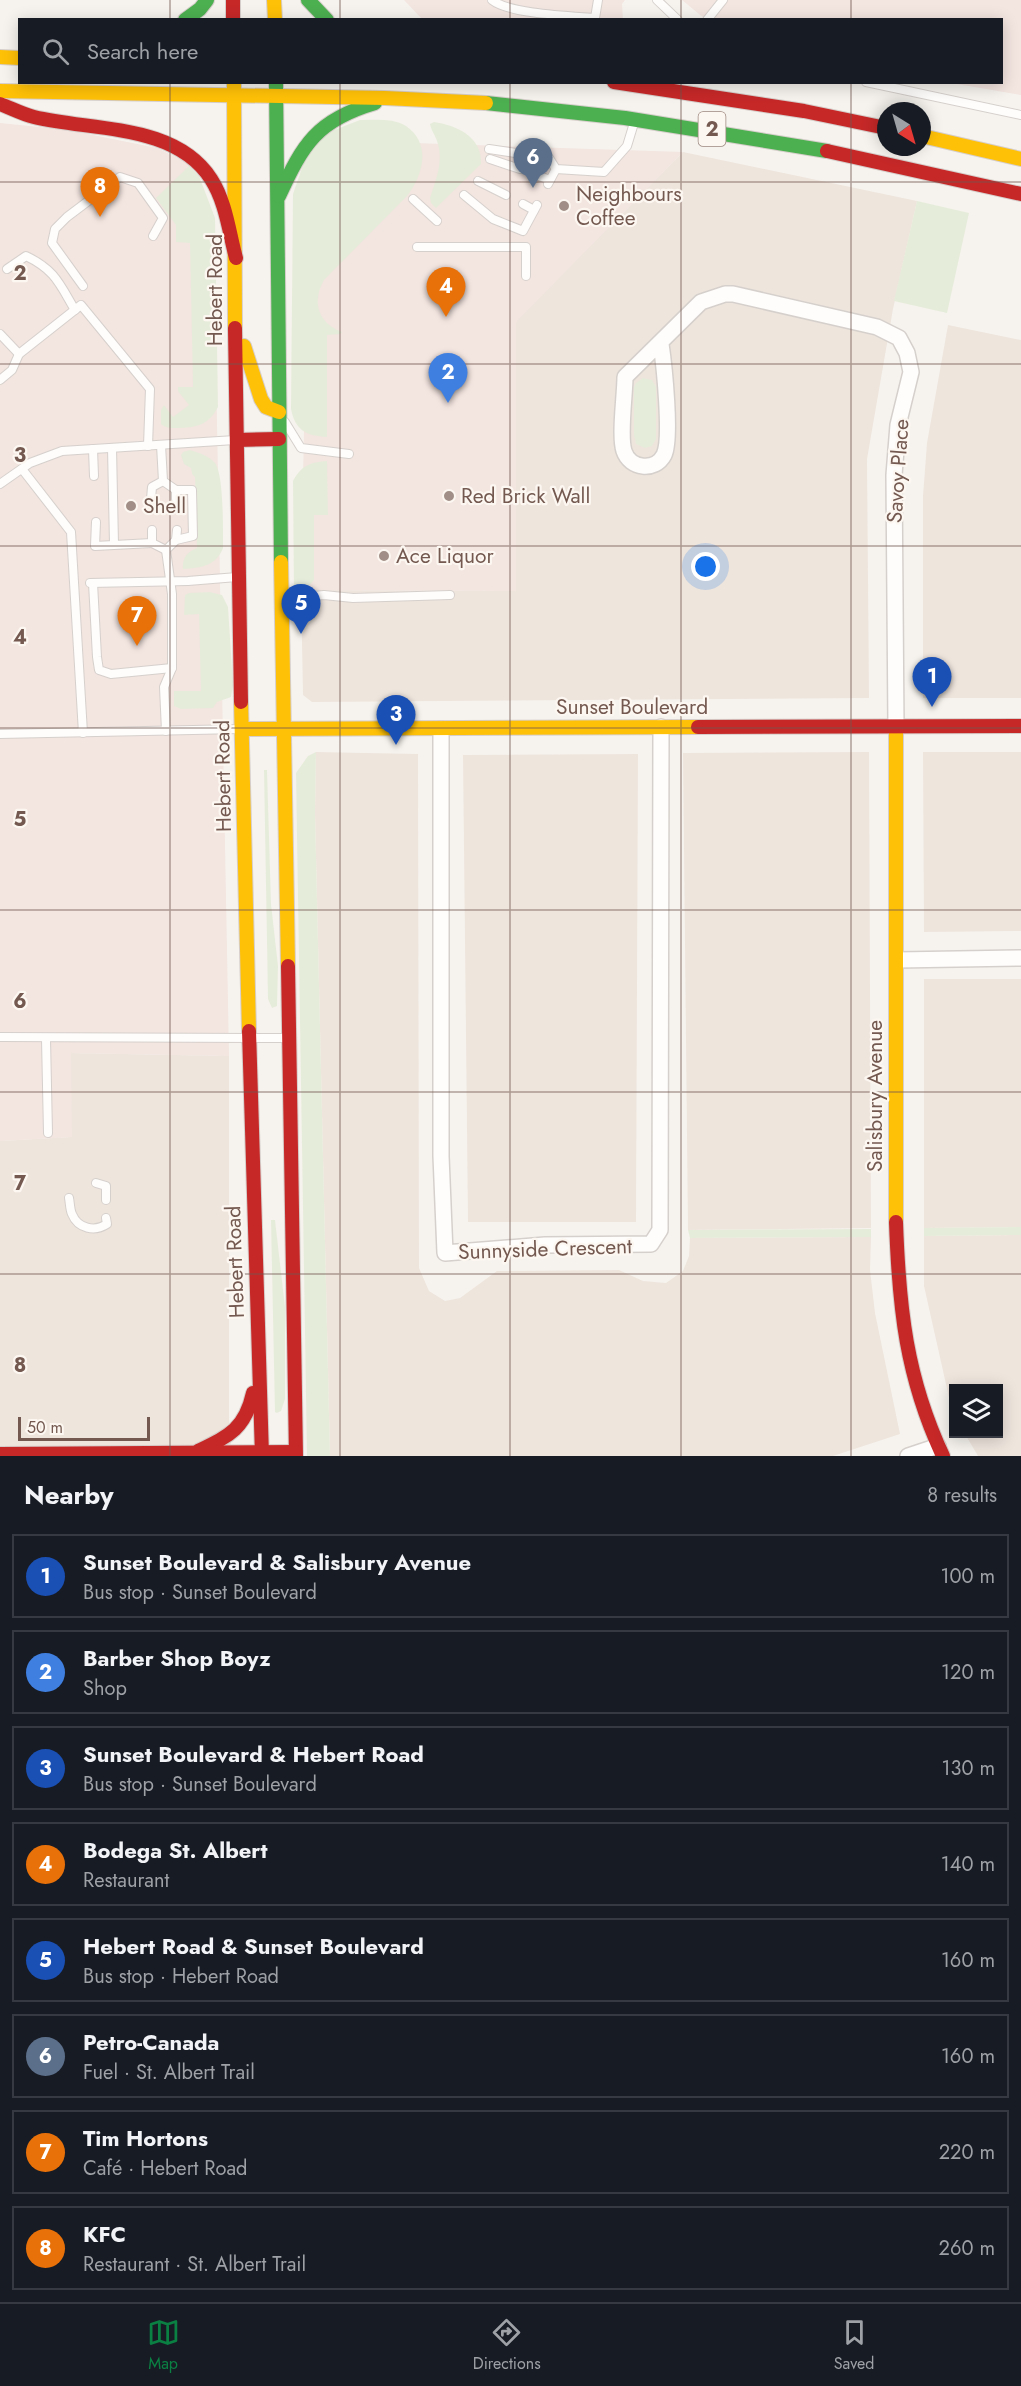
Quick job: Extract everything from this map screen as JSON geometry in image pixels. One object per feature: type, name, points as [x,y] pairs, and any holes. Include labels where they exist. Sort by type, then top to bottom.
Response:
[{"type":"main road","points":[[188,18],[207,0]]},
{"type":"main road","points":[[233,0],[233,18]]},
{"type":"main road","points":[[274,0],[275,18]]},
{"type":"main road","points":[[308,0],[325,18]]},
{"type":"main road","points":[[0,57],[18,58]]},
{"type":"main road","name":"2","points":[[629,84],[804,111],[877,126]]},
{"type":"main road","name":"Hebert Road","points":[[234,89],[238,576],[262,1455]]},
{"type":"main road","points":[[0,1454],[296,1454],[279,439],[277,89]]},
{"type":"main road","name":"2","points":[[0,90],[277,89],[490,103],[635,118],[800,144],[1021,194]]},
{"type":"main road","points":[[279,196],[300,151],[323,126],[357,107],[399,97]]},
{"type":"main road","points":[[0,104],[33,117],[158,140],[182,150],[201,166],[216,189],[236,258]]},
{"type":"main road","points":[[931,138],[1021,159]]},
{"type":"main road","points":[[236,313],[250,370],[261,399],[266,407],[279,412]]},
{"type":"main road","points":[[237,440],[279,439]]},
{"type":"main road","name":"Sunset Boulevard","points":[[243,729],[1021,726]]},
{"type":"main road","name":"Salisbury Avenue","points":[[896,728],[897,960],[894,1144],[900,1310],[906,1353],[914,1385],[941,1451]]},
{"type":"main road","points":[[193,1454],[240,1428],[250,1408],[259,1366]]},
{"type":"street","name":"Savoy Place","points":[[661,344],[666,379],[666,448],[664,455],[655,464],[643,466],[631,462],[624,451],[625,377],[701,302],[708,298],[733,294],[877,327],[899,338],[907,353],[911,372],[897,425],[894,475],[896,728]]},
{"type":"street","name":"Sunnyside Crescent","points":[[441,729],[441,1156],[445,1253],[544,1245],[651,1244],[660,1230],[661,727]]},
{"type":"street","points":[[897,960],[1021,958]]},
{"type":"street","points":[[908,1456],[941,1451]]},
{"type":"lane","points":[[492,0],[497,4],[514,9],[595,18],[598,0]]},
{"type":"lane","points":[[657,0],[676,18]]},
{"type":"lane","points":[[709,18],[723,0]]},
{"type":"lane","points":[[875,84],[1021,115]]},
{"type":"lane","points":[[708,87],[722,98]]},
{"type":"lane","points":[[556,169],[604,172],[627,146],[635,118]]},
{"type":"lane","points":[[489,149],[549,158],[556,169]]},
{"type":"lane","points":[[490,159],[520,169]]},
{"type":"lane","points":[[539,176],[549,182],[556,169]]},
{"type":"lane","points":[[83,286],[52,243],[55,229],[67,217],[120,177],[138,183],[163,218],[153,236]]},
{"type":"lane","points":[[478,181],[506,195]]},
{"type":"lane","points":[[464,195],[493,219],[523,231],[536,208],[523,204]]},
{"type":"lane","points":[[413,199],[437,221]]},
{"type":"lane","points":[[417,247],[526,247],[526,276]]},
{"type":"lane","points":[[7,269],[26,256],[45,266],[57,280],[75,310]]},
{"type":"lane","points":[[0,380],[12,370],[19,354],[81,305],[150,389],[148,446]]},
{"type":"lane","points":[[0,334],[19,354]]},
{"type":"lane","points":[[279,412],[301,448],[349,454]]},
{"type":"lane","points":[[0,484],[30,463],[62,451],[237,440]]},
{"type":"lane","points":[[161,445],[163,482]]},
{"type":"lane","points":[[112,448],[114,544]]},
{"type":"lane","points":[[93,449],[94,476]]},
{"type":"lane","points":[[22,468],[71,532],[83,733]]},
{"type":"lane","points":[[163,482],[176,490],[192,490],[193,536],[176,540],[166,550]]},
{"type":"lane","points":[[151,499],[152,487],[163,482]]},
{"type":"lane","points":[[176,490],[176,499]]},
{"type":"lane","points":[[96,522],[95,546],[152,543],[166,550]]},
{"type":"lane","points":[[152,530],[152,543]]},
{"type":"lane","points":[[176,540],[177,530]]},
{"type":"lane","points":[[166,550],[171,582],[172,668],[164,687],[166,731]]},
{"type":"lane","points":[[172,668],[111,674],[99,670],[91,583],[171,582],[238,576]]},
{"type":"lane","points":[[282,599],[324,595],[353,598],[450,596]]},
{"type":"lane","points":[[0,734],[243,729]]},
{"type":"lane","points":[[0,1037],[46,1039],[289,1038]]},
{"type":"lane","points":[[46,1039],[48,1133]]},
{"type":"lane","points":[[96,1183],[106,1186],[106,1200]]},
{"type":"lane","points":[[69,1198],[72,1215],[83,1226],[92,1229],[101,1228],[107,1224],[106,1218]]},
{"type":"shaded area","points":[[404,0],[625,0],[622,4],[623,18],[421,18]]},
{"type":"shaded area","points":[[682,0],[1021,0],[1021,95],[957,84],[1003,84],[1003,18],[704,18]]},
{"type":"shaded area","points":[[0,123],[68,130],[157,148],[188,163],[213,213],[229,1056],[71,1053],[72,1137],[0,1141]]},
{"type":"shaded area","points":[[384,142],[683,152],[516,322],[516,591],[301,590],[308,216]]},
{"type":"shaded area","points":[[683,152],[917,201],[893,309],[867,459],[869,698],[312,702],[303,695],[301,590],[516,591],[515,322]]},
{"type":"shaded area","points":[[948,325],[1021,340],[1021,698],[923,698],[923,496],[927,443]]},
{"type":"shaded area","points":[[316,752],[418,754],[419,1268],[429,1291],[445,1301],[460,1298],[497,1271],[619,1270],[643,1281],[666,1283],[683,1271],[689,1256],[690,1238],[871,1237],[870,1270],[875,1313],[900,1434],[833,1456],[330,1456],[315,813]]},
{"type":"shaded area","points":[[869,752],[871,1228],[688,1230],[683,753]]},
{"type":"shaded area","points":[[923,752],[1021,752],[1021,931],[924,932]]},
{"type":"shaded area","points":[[638,754],[636,1222],[468,1222],[463,755]]},
{"type":"shaded area","points":[[924,979],[1021,979],[1021,1227],[924,1228]]},
{"type":"shaded area","points":[[70,1053],[229,1056],[229,1419],[232,1456],[0,1456],[0,1141],[71,1137]]},
{"type":"shaded area","points":[[1021,1235],[1021,1456],[978,1456],[967,1438],[1003,1438],[1003,1384],[949,1384],[949,1398],[924,1286],[924,1236]]},
{"type":"green space","points":[[360,120],[390,121],[406,126],[419,142],[422,160],[417,179],[407,196],[324,280],[320,288],[318,303],[322,317],[342,332],[327,335],[327,437],[307,433],[299,427],[291,409],[293,194],[304,162],[324,134]]},
{"type":"green space","points":[[434,122],[459,129],[473,140],[478,146],[481,164],[436,208],[430,198],[437,177],[440,156],[430,124]]},
{"type":"green space","points":[[189,166],[199,176],[215,218],[218,407],[203,424],[173,428],[161,424],[161,410],[164,405],[173,417],[189,405],[178,391],[178,387],[193,387],[190,243],[176,242],[176,225],[156,198]]},
{"type":"green space","points":[[917,201],[969,213],[947,313],[894,301]]},
{"type":"green space","points":[[643,378],[652,380],[656,387],[656,439],[652,446],[645,448],[636,444],[634,435],[634,387]]},
{"type":"green space","points":[[190,450],[209,458],[218,469],[222,503],[223,548],[216,559],[207,565],[183,569],[186,556],[197,548],[195,477],[191,468],[184,464],[181,455]]},
{"type":"green space","points":[[327,461],[328,515],[314,515],[314,580],[303,593],[294,593],[293,481],[307,466]]},
{"type":"green space","points":[[210,592],[222,595],[228,607],[233,685],[231,697],[217,702],[213,708],[181,709],[174,706],[174,691],[201,691],[199,614],[184,615],[185,595]]},
{"type":"green space","points":[[316,752],[315,813],[330,1456],[307,1456],[296,773],[308,756]]},
{"type":"green space","points":[[264,770],[267,770],[271,904],[278,966],[277,1006],[272,1008],[268,999]]},
{"type":"green space","points":[[271,1220],[275,1220],[285,1307],[285,1399],[281,1411],[277,1413],[275,1412]]},
{"type":"green space","points":[[1021,1227],[1021,1235],[924,1236],[924,1228]]},
{"type":"green space","points":[[871,1229],[871,1237],[690,1238],[688,1230]]},
{"type":"traffic: fast","points":[[188,18],[207,0]]},
{"type":"traffic: fast","points":[[308,0],[325,18]]},
{"type":"traffic: fast","points":[[276,84],[281,562]]},
{"type":"traffic: fast","points":[[279,196],[296,162],[314,136],[339,117],[375,103]]},
{"type":"traffic: fast","points":[[486,103],[625,118],[827,151]]},
{"type":"traffic: slow","points":[[274,0],[275,18]]},
{"type":"traffic: slow","points":[[0,57],[18,58]]},
{"type":"traffic: slow","points":[[234,84],[235,328]]},
{"type":"traffic: slow","points":[[0,91],[385,98],[486,103]]},
{"type":"traffic: slow","points":[[931,138],[1021,159]]},
{"type":"traffic: slow","points":[[244,346],[261,399],[266,407],[279,412]]},
{"type":"traffic: slow","points":[[281,562],[288,966]]},
{"type":"traffic: slow","points":[[241,702],[249,1031]]},
{"type":"traffic: slow","points":[[243,729],[698,727]]},
{"type":"traffic: slow","points":[[896,728],[896,1222]]},
{"type":"traffic: jam","points":[[233,0],[233,18]]},
{"type":"traffic: jam","points":[[627,84],[804,111],[877,126]]},
{"type":"traffic: jam","points":[[0,104],[34,117],[130,132],[154,138],[176,148],[195,161],[216,188],[224,207],[236,258]]},
{"type":"traffic: jam","points":[[827,151],[1021,194]]},
{"type":"traffic: jam","points":[[235,328],[241,702]]},
{"type":"traffic: jam","points":[[237,440],[279,439]]},
{"type":"traffic: jam","points":[[698,727],[1021,726]]},
{"type":"traffic: jam","points":[[288,966],[296,1456]]},
{"type":"traffic: jam","points":[[249,1031],[262,1456]]},
{"type":"traffic: jam","points":[[896,1222],[899,1284],[907,1342],[920,1398],[943,1456]]},
{"type":"traffic: jam","points":[[198,1451],[219,1441],[234,1430],[245,1415],[253,1393]]},
{"type":"traffic: jam","points":[[0,1454],[295,1452]]},
{"type":"place","name":"Petro-Canada","points":[[533,188]]},
{"type":"place","name":"Neighbours Coffee","points":[[564,206]]},
{"type":"place","name":"KFC","points":[[100,217]]},
{"type":"place","name":"Bodega St. Albert","points":[[446,317]]},
{"type":"place","name":"Barber Shop Boyz","points":[[448,403]]},
{"type":"place","name":"Red Brick Wall","points":[[449,496]]},
{"type":"place","name":"Shell","points":[[131,506]]},
{"type":"place","name":"Ace Liquor","points":[[384,556]]},
{"type":"place","name":"Hebert Road & Sunset Boulevard","points":[[301,634]]},
{"type":"place","name":"Tim Hortons","points":[[137,646]]},
{"type":"place","name":"Sunset Boulevard & Salisbury Avenue","points":[[932,707]]},
{"type":"place","name":"Sunset Boulevard & Hebert Road","points":[[396,745]]}]
